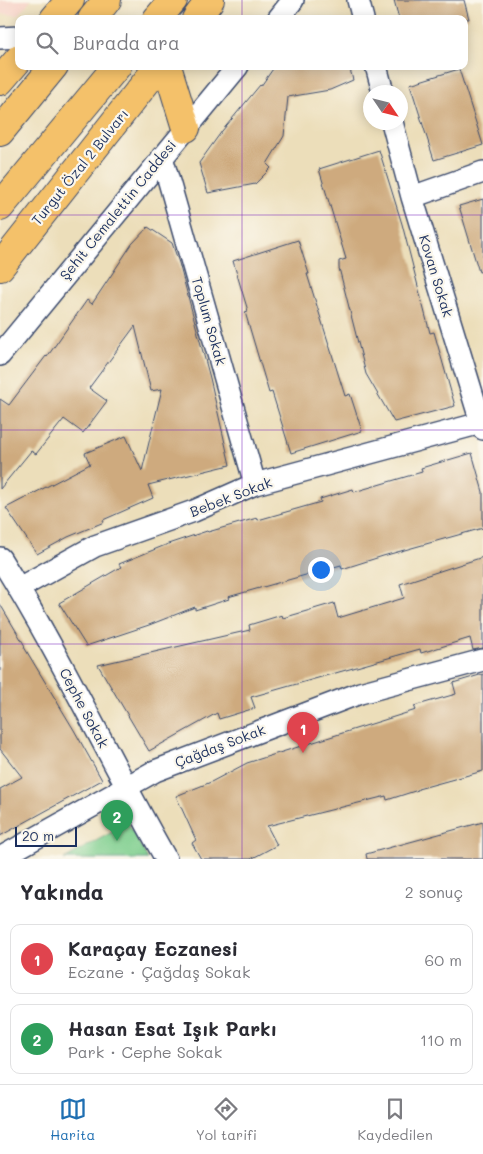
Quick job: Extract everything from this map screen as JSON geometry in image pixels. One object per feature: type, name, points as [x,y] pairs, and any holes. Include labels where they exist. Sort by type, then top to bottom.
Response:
[{"type":"highway","points":[[57,15],[70,0]]},
{"type":"highway","points":[[95,15],[107,0]]},
{"type":"highway","points":[[160,15],[173,0]]},
{"type":"highway","points":[[199,15],[210,0]]},
{"type":"highway","points":[[0,81],[15,64]]},
{"type":"highway","points":[[0,132],[51,70]]},
{"type":"highway","points":[[0,207],[114,70]]},
{"type":"highway","name":"Turgut Özal 2 Bulvarı","points":[[0,267],[156,70]]},
{"type":"highway","points":[[168,70],[186,128]]},
{"type":"street","points":[[281,15],[293,0]]},
{"type":"street","points":[[358,0],[362,15]]},
{"type":"street","points":[[0,38],[15,37]]},
{"type":"street","name":"Şehit Cemalettin Caddesi","points":[[0,355],[235,70]]},
{"type":"street","points":[[377,70],[381,85]]},
{"type":"street","name":"Kovan Sokak","points":[[394,130],[412,197],[482,426]]},
{"type":"street","name":"Toplum Sokak","points":[[162,157],[255,484]]},
{"type":"street","points":[[412,197],[483,172]]},
{"type":"street","name":"Bebek Sokak","points":[[19,588],[95,546],[194,511],[255,484],[482,426]]},
{"type":"street","name":"Cephe Sokak","points":[[0,558],[40,624],[126,788],[166,859]]},
{"type":"street","name":"Çağdaş Sokak","points":[[0,858],[155,771],[360,693],[483,660]]},
{"type":"shaded area","points":[[0,0],[31,0],[18,15],[0,14]]},
{"type":"green space","points":[[128,823],[148,859],[64,859]]},
{"type":"building","points":[[394,0],[464,0],[468,15],[398,15]]},
{"type":"building","points":[[272,70],[350,70],[353,80],[330,90],[288,97],[284,136],[267,164],[271,168],[255,184],[208,193],[199,163],[222,131],[261,86]]},
{"type":"building","points":[[459,70],[483,145],[434,160],[410,84]]},
{"type":"building","points":[[379,150],[402,224],[430,333],[434,332],[455,406],[394,422],[366,374],[339,268],[339,261],[346,259],[319,169]]},
{"type":"building","points":[[483,199],[483,271],[479,272],[459,206]]},
{"type":"building","points":[[148,227],[172,243],[179,263],[210,378],[230,465],[148,485],[153,498],[103,520],[104,522],[68,537],[37,554],[6,508],[90,464],[85,453],[126,436],[142,471],[162,389],[151,391],[135,326],[89,388],[107,401],[83,433],[64,419],[36,454],[31,451],[0,489],[0,399],[9,405],[47,357],[87,300],[92,304],[132,244]]},
{"type":"building","points":[[298,240],[345,396],[350,394],[362,431],[291,453],[272,392],[269,393],[245,312],[248,311],[233,261]]},
{"type":"building","points":[[472,453],[483,492],[483,528],[342,569],[341,565],[228,597],[229,599],[195,610],[195,607],[86,646],[59,603],[121,567],[119,564],[168,544],[207,531],[257,518],[258,520],[321,502],[320,499],[353,489],[354,492],[422,472],[421,468]]},
{"type":"building","points":[[483,557],[483,648],[473,650],[470,638],[421,653],[420,649],[251,697],[255,708],[219,719],[217,713],[149,751],[98,665],[250,630],[249,625],[282,615],[283,618],[334,603],[338,618],[404,598],[400,584]]},
{"type":"building","points":[[0,604],[102,780],[0,836],[0,789],[22,777],[0,749]]},
{"type":"building","points":[[483,674],[483,771],[418,789],[387,800],[386,796],[267,826],[277,845],[251,859],[201,859],[192,843],[196,840],[176,796],[211,782],[247,763],[416,710],[414,706],[456,694],[453,683]]},
{"type":"building","points":[[483,822],[483,859],[367,859],[366,854]]},
{"type":"place","name":"Karaçay Eczanesi","points":[[303,753]]},
{"type":"place","name":"Hasan Esat Işık Parkı","points":[[117,841]]}]
